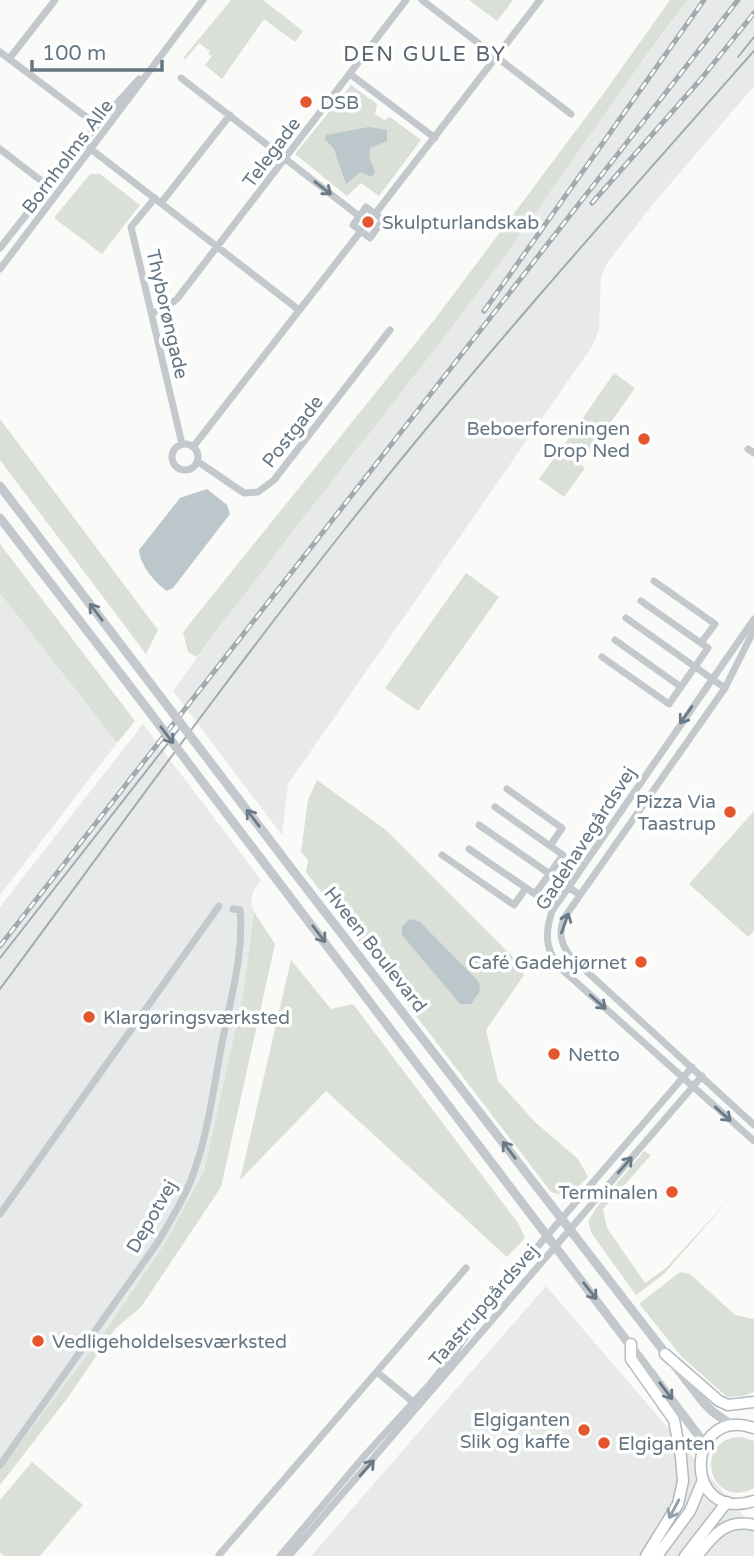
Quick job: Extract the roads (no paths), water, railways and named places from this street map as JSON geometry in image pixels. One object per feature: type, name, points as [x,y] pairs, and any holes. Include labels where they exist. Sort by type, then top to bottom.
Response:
[{"type":"main road","points":[[631,1344],[631,1359],[674,1420],[683,1481],[678,1504],[646,1556]]},
{"type":"main road","points":[[665,1354],[719,1401],[728,1405],[754,1402]]},
{"type":"main road","points":[[751,1504],[727,1502],[712,1494],[703,1480],[699,1462],[705,1444],[722,1429],[753,1426]]},
{"type":"main road","points":[[657,1556],[690,1511],[703,1480]]},
{"type":"main road","points":[[685,1556],[727,1502]]},
{"type":"main road","points":[[697,1556],[718,1530],[739,1523],[754,1525]]},
{"type":"street","points":[[9,59],[55,0]]},
{"type":"street","name":"Bornholms Alle","points":[[0,269],[203,0]]},
{"type":"street","name":"Telegade","points":[[152,314],[177,299],[407,0]]},
{"type":"street","points":[[422,0],[571,114]]},
{"type":"street","points":[[375,214],[540,0]]},
{"type":"street","points":[[0,52],[97,125]]},
{"type":"street","name":"Bornholms Alle","points":[[0,248],[97,125],[156,60]]},
{"type":"street","points":[[350,74],[435,138]]},
{"type":"street","points":[[181,78],[359,216]]},
{"type":"street","points":[[158,200],[230,115]]},
{"type":"street","points":[[83,143],[299,310]]},
{"type":"street","points":[[0,149],[48,186]]},
{"type":"street","name":"Thyborøngade","points":[[158,200],[131,227],[182,444]]},
{"type":"street","points":[[366,207],[375,214],[383,220],[370,238],[353,225],[366,207]]},
{"type":"street","points":[[193,447],[360,231]]},
{"type":"street","name":"Postgade","points":[[197,461],[244,493],[258,492],[274,480],[390,330]]},
{"type":"street","points":[[182,444],[193,447],[197,453],[197,461],[188,469],[174,465],[173,451],[182,444]]},
{"type":"street","name":"Hveen Boulevard","points":[[0,485],[702,1402],[733,1426]]},
{"type":"street","name":"Hveen Boulevard","points":[[0,518],[705,1444]]},
{"type":"street","points":[[654,581],[715,624],[701,643]]},
{"type":"street","points":[[603,657],[669,704],[708,648],[641,601]]},
{"type":"street","points":[[626,618],[724,688]]},
{"type":"street","name":"Gadehavegårdsvej","points":[[754,619],[568,887],[552,911],[547,927],[550,953],[558,966],[754,1141]]},
{"type":"street","name":"Gadehavegårdsvej","points":[[754,630],[724,688],[564,918],[560,936],[565,951],[754,1125]]},
{"type":"street","points":[[615,640],[681,687]]},
{"type":"street","points":[[507,789],[562,828],[550,846]]},
{"type":"street","points":[[469,849],[535,894],[562,855],[495,807]]},
{"type":"street","points":[[479,825],[580,895]]},
{"type":"street","points":[[442,855],[514,905],[526,888]]},
{"type":"street","points":[[0,1214],[219,906]]},
{"type":"street","name":"Depotvej","points":[[0,1465],[158,1242],[191,1179],[202,1144],[238,965],[242,931],[240,910],[233,909]]},
{"type":"street","name":"Taastrupgårdsvej","points":[[280,1556],[452,1357],[484,1309],[692,1067]]},
{"type":"street","name":"Taastrupgårdsvej","points":[[289,1556],[702,1076]]},
{"type":"street","name":"Taastrupgårdsvej","points":[[219,1555],[466,1268]]},
{"type":"street","points":[[377,1371],[413,1402]]},
{"type":"tram line","points":[[738,57],[754,37]]},
{"type":"tram line","points":[[0,989],[214,700],[394,468],[495,347],[754,51]]},
{"type":"tram line","points":[[0,958],[183,724]]},
{"type":"railway","points":[[484,311],[704,0]]},
{"type":"railway","points":[[0,946],[738,0]]},
{"type":"railway","points":[[592,203],[701,79],[754,13]]},
{"type":"place","name":"DSB","points":[[306,102]]},
{"type":"place","name":"Skulpturlandskab","points":[[368,222]]},
{"type":"place","name":"Beboerforeningen Drop Ned","points":[[644,439]]},
{"type":"place","name":"Pizza Via Taastrup","points":[[730,812]]},
{"type":"place","name":"Café Gadehjørnet","points":[[641,962]]},
{"type":"place","name":"Klargøringsværksted","points":[[89,1017]]},
{"type":"place","name":"Netto","points":[[554,1054]]},
{"type":"place","name":"Terminalen","points":[[672,1192]]},
{"type":"place","name":"Vedligeholdelsesværksted","points":[[38,1341]]},
{"type":"place","name":"Elgiganten Slik og kaffe","points":[[584,1430]]},
{"type":"place","name":"Elgiganten","points":[[604,1443]]},
{"type":"district","name":"DEN GULE BY","points":[[425,54]]}]
